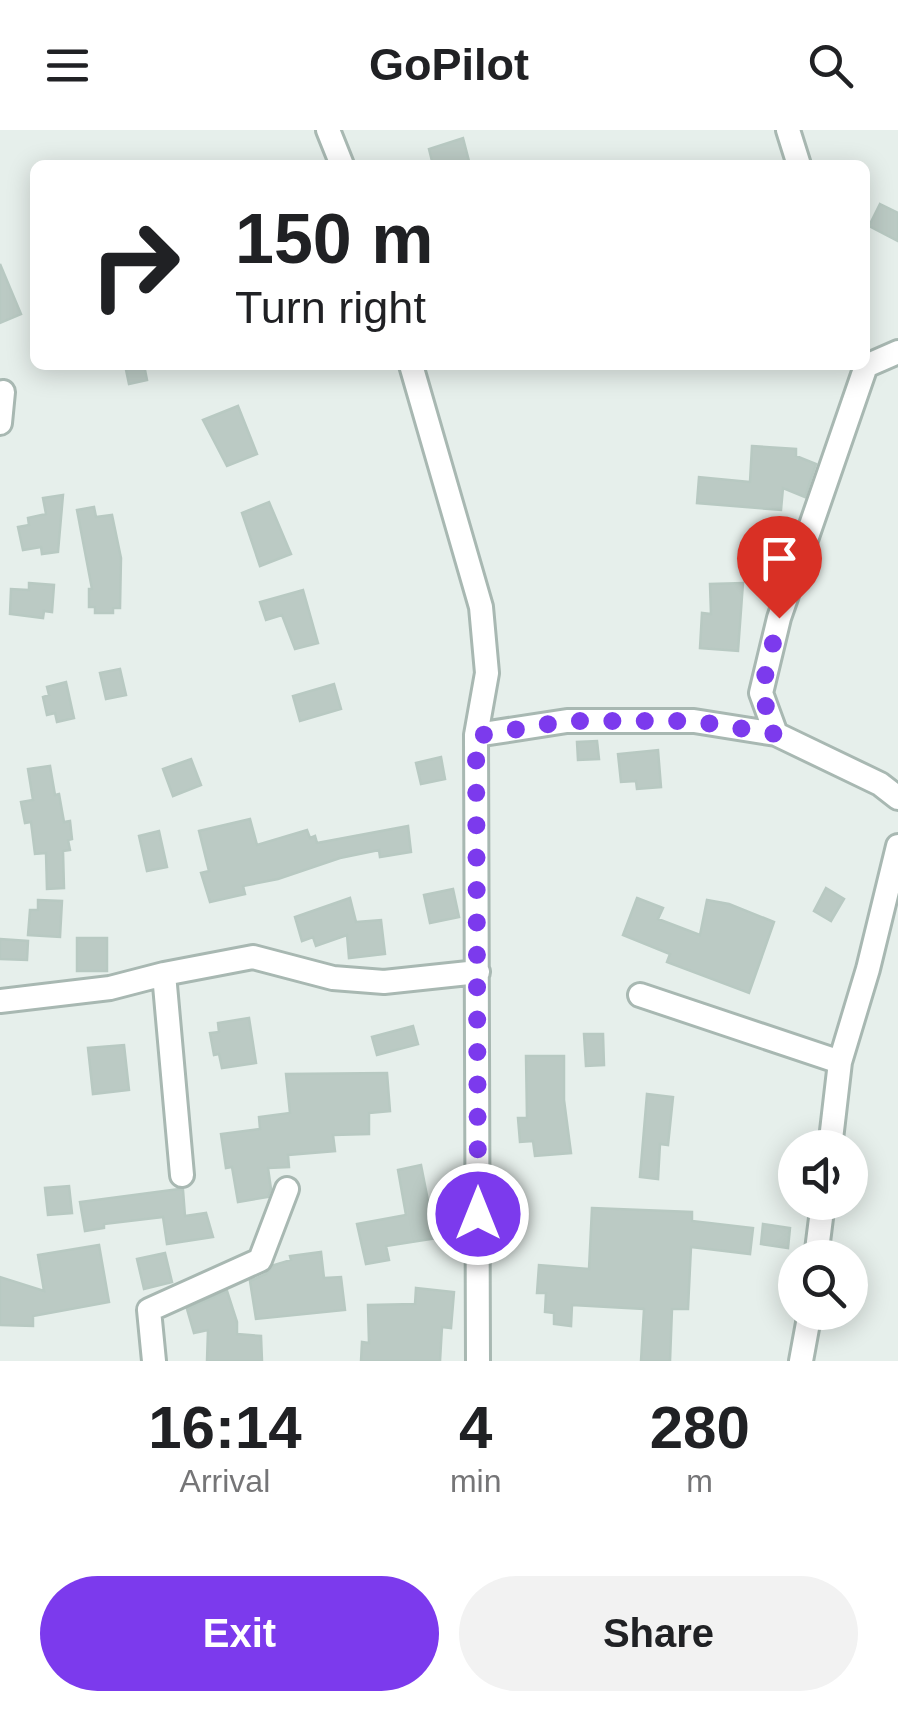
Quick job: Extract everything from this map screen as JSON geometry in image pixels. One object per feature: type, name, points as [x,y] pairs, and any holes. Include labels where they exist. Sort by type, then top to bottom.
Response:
[{"type":"street","points":[[328,130],[340,160]]},
{"type":"street","points":[[788,130],[798,160]]},
{"type":"street","points":[[870,360],[898,352]]},
{"type":"street","points":[[411,370],[480,607],[488,673],[476,736],[478,1361]]},
{"type":"street","points":[[776,734],[761,693],[779,618],[862,370]]},
{"type":"street","points":[[0,423],[3,392]]},
{"type":"street","points":[[476,736],[567,721],[694,721],[776,734],[880,784],[898,798]]},
{"type":"street","points":[[832,1130],[840,1062],[868,970],[898,846]]},
{"type":"street","points":[[0,1001],[110,988],[253,957],[334,978],[384,982],[478,972]]},
{"type":"street","points":[[164,974],[182,1175]]},
{"type":"street","points":[[640,995],[840,1062]]},
{"type":"street","points":[[154,1361],[150,1310],[260,1260],[287,1189]]},
{"type":"street","points":[[801,1361],[807,1330]]},
{"type":"building","points":[[463,138],[469,160],[432,160],[429,149]]},
{"type":"building","points":[[880,204],[898,213],[898,241],[870,227]]},
{"type":"building","points":[[0,264],[21,314],[0,323]]},
{"type":"building","points":[[126,370],[145,370],[147,380],[129,384]]},
{"type":"building","points":[[238,406],[257,454],[227,466],[203,420]]},
{"type":"building","points":[[752,446],[796,449],[796,456],[816,464],[805,497],[783,488],[781,510],[697,503],[699,477],[750,482]]},
{"type":"building","points":[[63,495],[58,552],[42,554],[41,547],[23,550],[18,527],[29,525],[28,518],[46,514],[43,498]]},
{"type":"building","points":[[269,502],[291,554],[260,566],[242,513]]},
{"type":"building","points":[[94,507],[96,517],[112,515],[121,558],[120,608],[113,608],[113,613],[95,613],[95,607],[89,607],[92,589],[77,510]]},
{"type":"building","points":[[29,583],[54,585],[52,612],[44,611],[43,618],[10,614],[11,589],[29,590]]},
{"type":"building","points":[[743,583],[738,651],[700,648],[702,613],[711,614],[710,584]]},
{"type":"building","points":[[303,590],[318,643],[295,649],[282,615],[266,620],[260,602]]},
{"type":"building","points":[[120,669],[126,695],[106,699],[100,673]]},
{"type":"building","points":[[66,682],[74,718],[57,722],[55,713],[47,715],[43,697],[49,695],[47,687]]},
{"type":"building","points":[[334,684],[341,709],[300,721],[293,696]]},
{"type":"building","points":[[597,741],[599,759],[578,760],[577,742]]},
{"type":"building","points":[[658,750],[661,787],[637,789],[636,781],[621,782],[618,754]]},
{"type":"building","points":[[441,757],[445,779],[421,784],[416,763]]},
{"type":"building","points":[[191,759],[201,785],[173,796],[163,769]]},
{"type":"building","points":[[50,766],[55,795],[59,794],[64,822],[70,821],[72,839],[68,840],[70,850],[63,851],[64,888],[47,889],[46,853],[35,854],[31,822],[25,823],[21,802],[33,800],[28,769]]},
{"type":"building","points":[[250,819],[257,845],[307,830],[317,843],[408,826],[411,852],[380,857],[379,850],[340,858],[243,886],[245,894],[210,902],[201,873],[209,871],[199,831]]},
{"type":"building","points":[[159,831],[167,867],[147,871],[139,836]]},
{"type":"building","points":[[826,888],[844,899],[831,921],[814,911]]},
{"type":"building","points":[[453,889],[459,917],[430,923],[424,895]]},
{"type":"building","points":[[350,898],[356,922],[381,920],[385,954],[349,958],[347,935],[316,946],[313,937],[302,941],[295,917]]},
{"type":"building","points":[[637,898],[663,908],[658,919],[700,935],[707,900],[729,904],[774,922],[749,993],[667,962],[670,954],[623,935]]},
{"type":"building","points":[[38,900],[62,901],[60,937],[28,935],[30,910],[38,910]]},
{"type":"building","points":[[77,938],[107,938],[107,971],[77,971]]},
{"type":"building","points":[[0,939],[28,941],[27,960],[0,959]]},
{"type":"building","points":[[249,1018],[256,1063],[222,1068],[219,1054],[214,1055],[210,1033],[219,1032],[218,1023]]},
{"type":"building","points":[[413,1026],[418,1044],[377,1055],[372,1037]]},
{"type":"building","points":[[584,1034],[603,1034],[604,1065],[586,1066]]},
{"type":"building","points":[[124,1045],[129,1090],[93,1094],[88,1048]]},
{"type":"building","points":[[526,1056],[564,1056],[564,1100],[571,1153],[535,1156],[533,1141],[520,1142],[518,1118],[527,1118]]},
{"type":"building","points":[[387,1073],[390,1111],[369,1113],[369,1134],[333,1135],[335,1151],[288,1155],[289,1167],[268,1168],[268,1197],[238,1202],[232,1167],[226,1168],[221,1134],[260,1129],[259,1117],[290,1113],[286,1074]]},
{"type":"building","points":[[647,1094],[673,1097],[668,1145],[660,1144],[658,1179],[640,1177]]},
{"type":"building","points":[[421,1165],[430,1211],[462,1206],[463,1234],[386,1246],[389,1260],[366,1264],[357,1224],[406,1215],[398,1170]]},
{"type":"building","points":[[69,1186],[72,1213],[48,1215],[45,1188]]},
{"type":"building","points":[[183,1190],[185,1216],[206,1213],[213,1237],[167,1244],[163,1217],[104,1224],[104,1228],[85,1231],[80,1202]]},
{"type":"building","points":[[592,1208],[692,1212],[692,1221],[753,1228],[750,1254],[691,1247],[688,1309],[672,1309],[670,1361],[641,1361],[644,1309],[572,1305],[571,1326],[554,1324],[554,1313],[545,1312],[546,1293],[537,1293],[539,1265],[589,1269]]},
{"type":"building","points":[[763,1224],[790,1228],[789,1240],[778,1240],[778,1247],[761,1244]]},
{"type":"building","points":[[99,1245],[109,1302],[33,1316],[33,1326],[0,1325],[0,1277],[44,1291],[38,1255]]},
{"type":"building","points":[[321,1252],[324,1278],[341,1277],[345,1310],[256,1319],[250,1281],[266,1274],[274,1265],[291,1260],[290,1256]]},
{"type":"building","points":[[165,1253],[172,1282],[144,1289],[137,1259]]},
{"type":"building","points":[[416,1288],[454,1292],[451,1328],[442,1327],[440,1361],[361,1361],[362,1342],[369,1343],[368,1305],[415,1304]]},
{"type":"building","points":[[227,1291],[237,1334],[261,1336],[262,1361],[207,1361],[208,1330],[194,1333],[187,1309]]},
{"type":"route","points":[[478,1214],[476,736],[567,721],[694,721],[776,734],[761,693],[779,618]]}]
